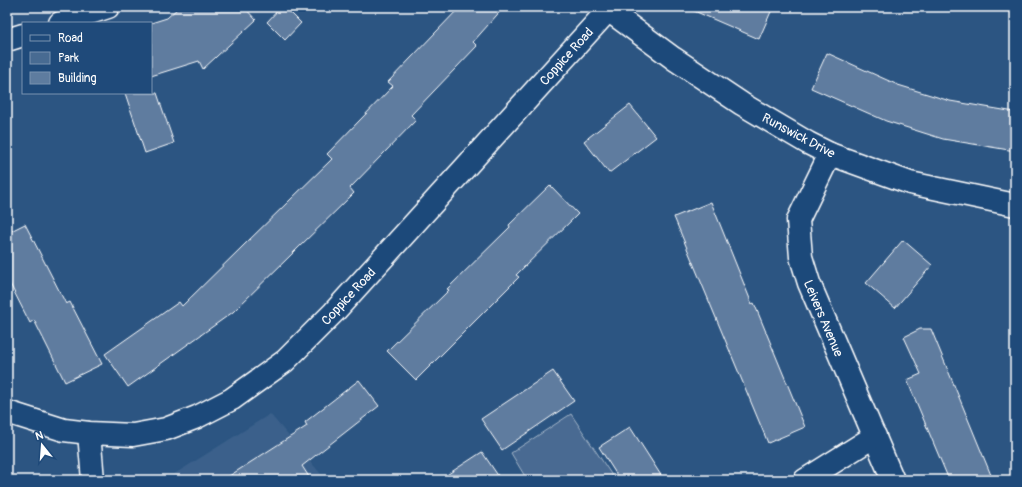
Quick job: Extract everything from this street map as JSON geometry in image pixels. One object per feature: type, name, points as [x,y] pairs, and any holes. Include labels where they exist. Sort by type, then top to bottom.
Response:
[{"type":"street","points":[[63,22],[108,7]]},
{"type":"street","name":"Runswick Drive","points":[[609,9],[673,58],[742,104],[808,143],[830,154],[910,183],[1015,205]]},
{"type":"street","name":"Coppice Road","points":[[16,415],[64,430],[133,435],[166,428],[198,417],[232,399],[285,361],[334,312],[609,9]]},
{"type":"street","points":[[7,40],[22,35]]},
{"type":"street","name":"Leivers Avenue","points":[[830,154],[798,220],[801,257],[808,283],[893,480]]},
{"type":"street","points":[[7,398],[16,415]]},
{"type":"street","points":[[89,433],[93,480]]},
{"type":"street","points":[[805,480],[875,436]]},
{"type":"shaded area","points":[[270,414],[326,480],[165,480]]},
{"type":"green space","points":[[571,414],[615,480],[523,480],[526,478],[511,453]]},
{"type":"building","points":[[179,7],[244,7],[256,20],[203,69],[199,61],[152,76],[152,23],[167,18]]},
{"type":"building","points":[[281,7],[285,7],[301,23],[285,40],[267,22]]},
{"type":"building","points":[[460,7],[504,7],[473,42],[477,46],[411,115],[416,120],[350,188],[354,193],[233,312],[128,387],[105,354],[179,302],[182,306],[332,159],[327,154],[393,86],[388,82]]},
{"type":"building","points":[[685,7],[773,7],[759,39]]},
{"type":"building","points":[[827,53],[898,85],[950,101],[1015,112],[1015,151],[943,139],[886,121],[811,88]]},
{"type":"building","points":[[157,93],[174,143],[145,153],[125,94]]},
{"type":"building","points":[[630,105],[656,137],[609,173],[584,141]]},
{"type":"building","points":[[550,185],[578,214],[516,275],[519,277],[416,380],[387,351],[449,290],[447,289]]},
{"type":"building","points":[[711,202],[752,304],[754,303],[805,427],[768,443],[674,217]]},
{"type":"building","points":[[25,224],[66,304],[70,302],[102,364],[65,382],[34,320],[30,323],[7,278],[7,233]]},
{"type":"building","points":[[903,240],[932,265],[895,308],[866,283]]},
{"type":"building","points":[[920,329],[931,329],[993,480],[949,480],[907,380],[921,374],[904,337]]},
{"type":"building","points":[[553,371],[574,401],[502,450],[481,419]]},
{"type":"building","points":[[359,380],[379,406],[302,466],[311,480],[223,480],[307,426],[305,422]]},
{"type":"building","points":[[630,427],[664,480],[620,480],[599,447]]},
{"type":"building","points":[[482,452],[501,480],[439,480]]}]
